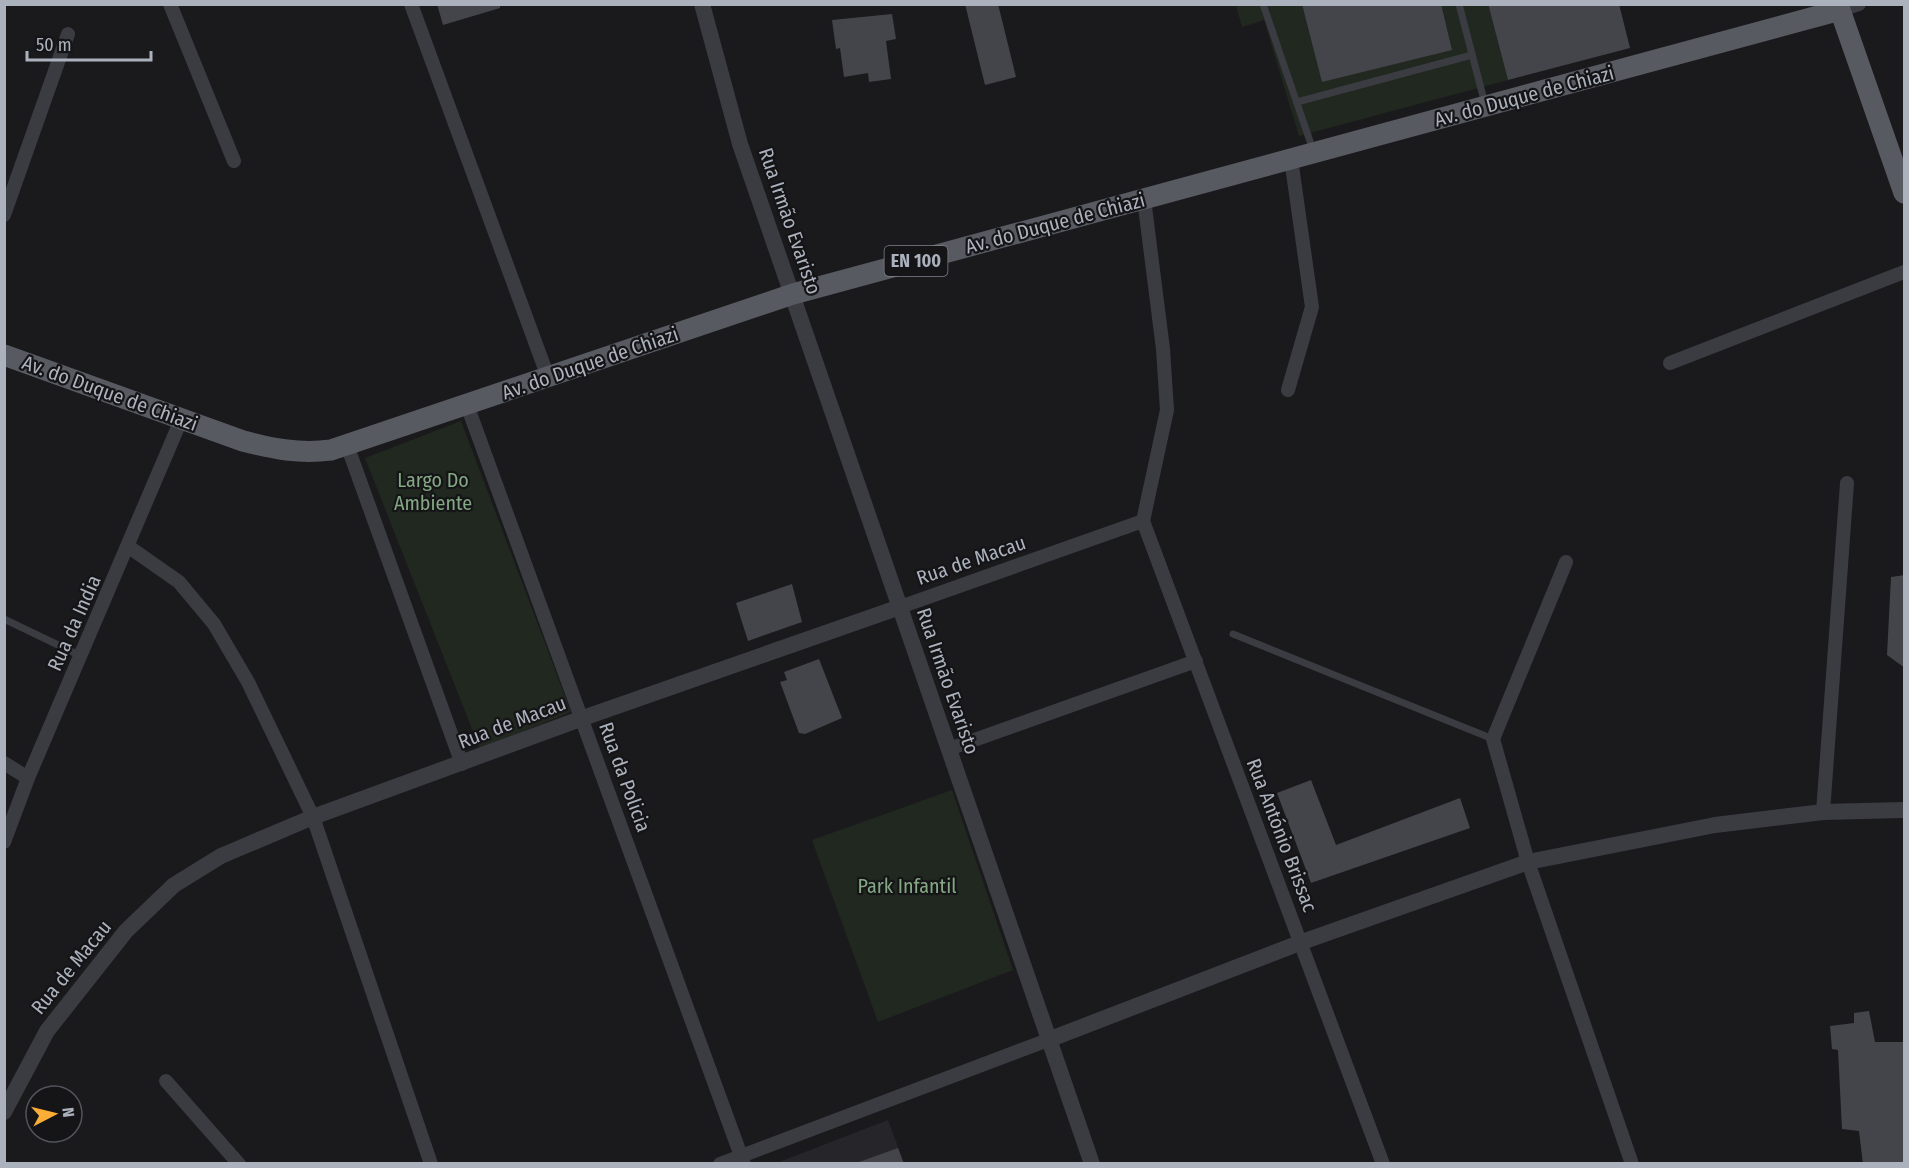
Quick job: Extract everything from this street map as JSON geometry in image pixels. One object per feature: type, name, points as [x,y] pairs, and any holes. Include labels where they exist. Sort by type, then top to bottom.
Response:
[{"type":"main road","name":"Av. do Duque de Chiazi","points":[[4,355],[181,420],[277,450],[304,453],[347,445],[793,294],[1850,7]]},
{"type":"main road","name":"EN 100","points":[[1850,7],[1905,193]]},
{"type":"street","points":[[170,4],[234,161]]},
{"type":"street","points":[[411,4],[548,377]]},
{"type":"street","name":"Rua Irmão Evaristo","points":[[702,4],[740,144],[1092,1164]]},
{"type":"street","points":[[4,215],[68,34]]},
{"type":"street","points":[[1288,390],[1312,307],[1291,159]]},
{"type":"street","points":[[1143,521],[1167,410],[1163,349],[1144,199]]},
{"type":"street","points":[[1670,363],[1905,272]]},
{"type":"street","name":"Rua da Policia","points":[[467,405],[742,1159]]},
{"type":"street","name":"Rua da India","points":[[4,842],[28,778],[129,547],[181,420]]},
{"type":"street","points":[[347,445],[462,764]]},
{"type":"street","points":[[1823,812],[1847,483]]},
{"type":"street","name":"Rua de Macau","points":[[4,1113],[47,1030],[126,931],[174,885],[221,856],[313,817],[582,718],[1143,521]]},
{"type":"street","name":"Rua António Brissac","points":[[1143,521],[1383,1164]]},
{"type":"street","points":[[129,547],[179,582],[214,624],[248,682],[313,817],[431,1164]]},
{"type":"street","points":[[1566,562],[1493,739],[1528,861],[1632,1164]]},
{"type":"street","points":[[949,749],[1196,661]]},
{"type":"street","points":[[4,763],[28,778]]},
{"type":"street","points":[[720,1164],[742,1159],[1302,942],[1528,861],[1715,825],[1823,812],[1905,810]]},
{"type":"street","points":[[166,1081],[239,1164]]},
{"type":"lane","points":[[1263,4],[1313,153]]},
{"type":"lane","points":[[1459,4],[1486,106]]},
{"type":"lane","points":[[1297,102],[1472,55]]},
{"type":"lane","points":[[4,619],[81,656]]},
{"type":"lane","points":[[1233,634],[1493,739]]},
{"type":"shaded area","points":[[888,1120],[904,1163],[774,1164]]},
{"type":"green space","points":[[1236,5],[1488,5],[1508,80],[1299,136],[1264,20],[1242,27]]},
{"type":"green space","name":"Largo Do Ambiente","points":[[461,421],[571,712],[480,749],[365,458]]},
{"type":"green space","name":"Park Infantil","points":[[952,790],[1013,970],[878,1022],[812,840]]},
{"type":"building","points":[[437,4],[500,4],[500,8],[443,25]]},
{"type":"building","points":[[965,4],[998,4],[1016,77],[985,85]]},
{"type":"building","points":[[1302,4],[1441,4],[1452,50],[1322,82]]},
{"type":"building","points":[[1488,4],[1619,4],[1630,48],[1508,80]]},
{"type":"building","points":[[892,14],[896,39],[886,41],[891,79],[869,82],[868,73],[844,77],[840,48],[836,49],[832,20]]},
{"type":"building","points":[[1905,575],[1905,668],[1887,655],[1891,577]]},
{"type":"building","points":[[792,584],[802,622],[748,641],[736,603]]},
{"type":"building","points":[[819,659],[842,718],[805,734],[799,733],[780,682],[787,680],[784,672]]},
{"type":"building","points":[[1311,780],[1336,845],[1460,798],[1470,828],[1311,883],[1277,793]]},
{"type":"building","points":[[1869,1011],[1875,1042],[1905,1042],[1905,1164],[1863,1164],[1859,1131],[1842,1129],[1838,1050],[1832,1049],[1830,1026],[1854,1023],[1854,1013]]},
{"type":"building","points":[[898,1148],[904,1164],[859,1164],[859,1162]]}]
